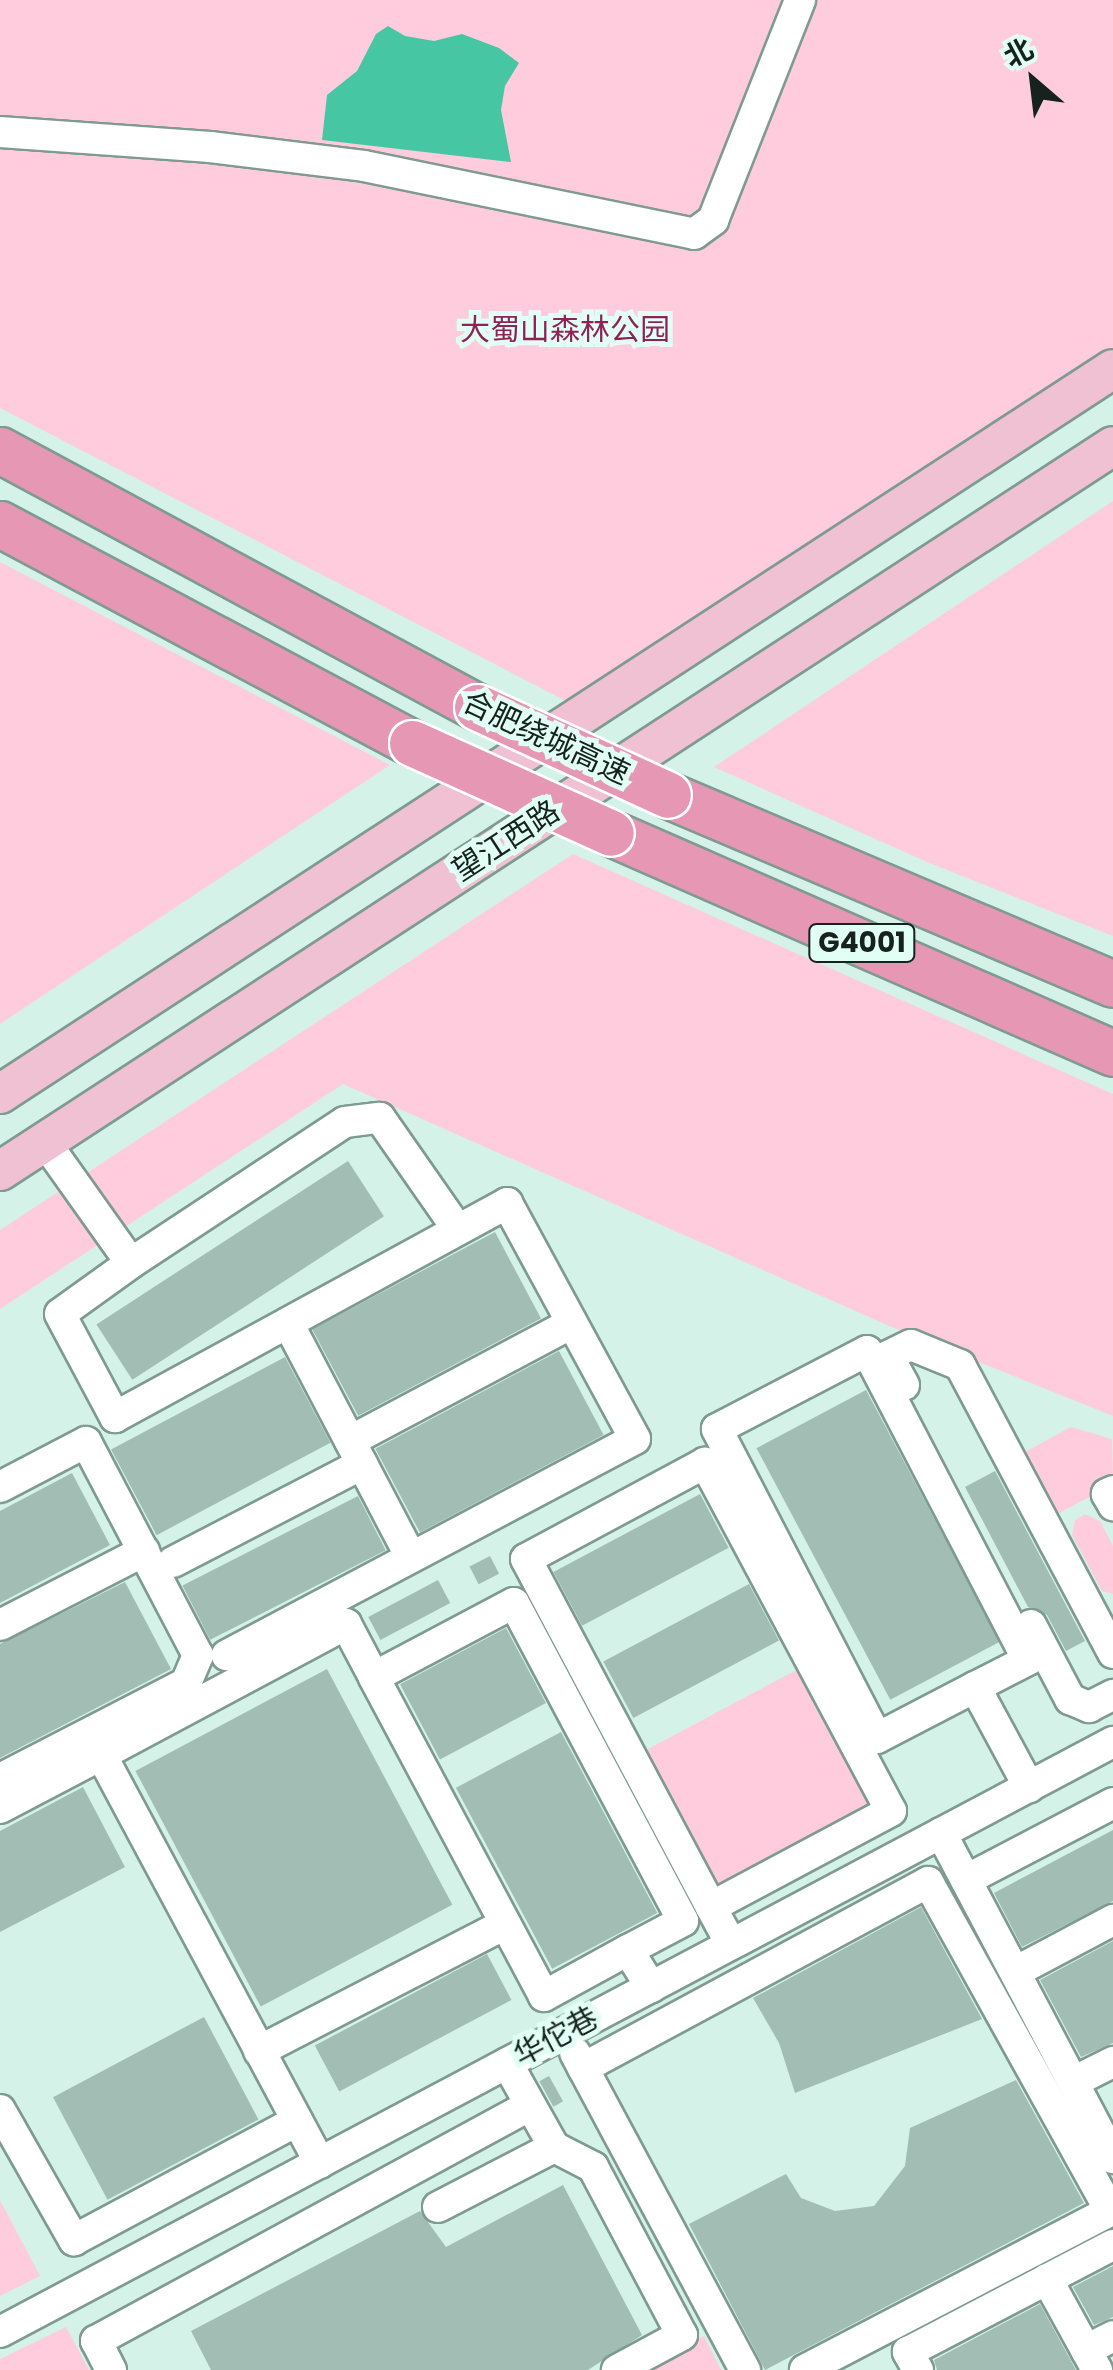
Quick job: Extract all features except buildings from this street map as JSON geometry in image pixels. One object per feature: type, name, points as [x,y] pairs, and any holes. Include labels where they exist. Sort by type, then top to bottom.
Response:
[{"type":"highway","name":"合肥绕城高速","points":[[0,450],[477,707],[668,795],[1113,984]]},
{"type":"highway","name":"合肥绕城高速","points":[[0,524],[412,742],[1113,1054]]},
{"type":"main road","points":[[0,1094],[1113,369]]},
{"type":"main road","name":"望江西路","points":[[0,1172],[1113,446]]},
{"type":"street","points":[[0,132],[210,148],[364,166],[694,234],[712,220],[800,0]]},
{"type":"street","points":[[226,1655],[635,1439],[508,1203],[115,1417],[60,1314],[346,1122],[380,1118],[458,1230]]},
{"type":"street","points":[[45,1142],[131,1263]]},
{"type":"street","points":[[288,1323],[411,1558]]},
{"type":"street","points":[[172,1562],[572,1324]]},
{"type":"street","points":[[1109,1707],[1089,1708],[1070,1699],[888,1356],[911,1345],[960,1365],[1113,1653]]},
{"type":"street","points":[[867,1351],[1028,1660],[975,1687],[877,1738],[717,1430],[867,1351]]},
{"type":"street","points":[[0,1778],[186,1683],[198,1655],[86,1442],[4,1476]]},
{"type":"street","points":[[711,1906],[890,1811],[705,1463],[526,1558],[711,1906],[732,1944]]},
{"type":"street","points":[[1113,1491],[1107,1494],[1113,1506]]},
{"type":"street","points":[[0,1625],[144,1551]]},
{"type":"street","points":[[0,1808],[346,1624],[374,1677],[506,1924],[544,1996],[683,1921],[514,1604],[374,1677]]},
{"type":"street","points":[[975,1687],[1029,1787]]},
{"type":"street","name":"华佗巷","points":[[13,2325],[1113,1742]]},
{"type":"street","points":[[102,1756],[320,2163]]},
{"type":"street","points":[[966,1880],[1113,1803]]},
{"type":"street","points":[[942,1833],[1113,2158]]},
{"type":"street","points":[[583,2068],[928,1882],[1110,2211],[804,2370]]},
{"type":"street","points":[[1015,1972],[1113,1920]]},
{"type":"street","points":[[260,2051],[506,1924]]},
{"type":"street","points":[[628,1950],[651,1987]]},
{"type":"street","points":[[564,2033],[745,2370]]},
{"type":"street","points":[[1073,2082],[1113,2062]]},
{"type":"street","points":[[507,2063],[554,2146],[593,2166],[682,2335],[617,2370]]},
{"type":"street","points":[[111,2370],[96,2341],[530,2105]]},
{"type":"street","points":[[0,2110],[74,2240],[297,2121]]},
{"type":"street","points":[[438,2207],[554,2146]]},
{"type":"street","points":[[918,2370],[908,2352],[1113,2244]]},
{"type":"street","points":[[1047,2279],[1098,2352]]},
{"type":"green space","name":"大蜀山森林公园","points":[[0,0],[1113,0],[1113,369],[587,712],[0,408]]},
{"type":"green space","points":[[1113,501],[1113,936],[927,862],[714,767]]},
{"type":"green space","points":[[0,562],[390,765],[0,1024]]},
{"type":"green space","points":[[573,854],[1113,1094],[1113,1416],[887,1325],[343,1084],[0,1309],[0,1230]]},
{"type":"green space","points":[[1071,1427],[1112,1439],[1113,1484],[1054,1516],[1021,1454]]},
{"type":"green space","points":[[1085,1514],[1100,1521],[1113,1546],[1113,1594],[1102,1591],[1072,1535],[1075,1520]]},
{"type":"green space","points":[[804,1666],[877,1804],[716,1890],[642,1752]]},
{"type":"green space","points":[[0,2200],[40,2276],[0,2296]]},
{"type":"green space","points":[[66,2327],[89,2370],[0,2370],[0,2359]]},
{"type":"green space","points":[[704,2336],[721,2370],[641,2370]]},
{"type":"shaded area","points":[[388,26],[405,36],[434,41],[462,34],[499,48],[519,63],[505,86],[501,110],[511,162],[322,140],[327,95],[357,71],[376,34]]}]
